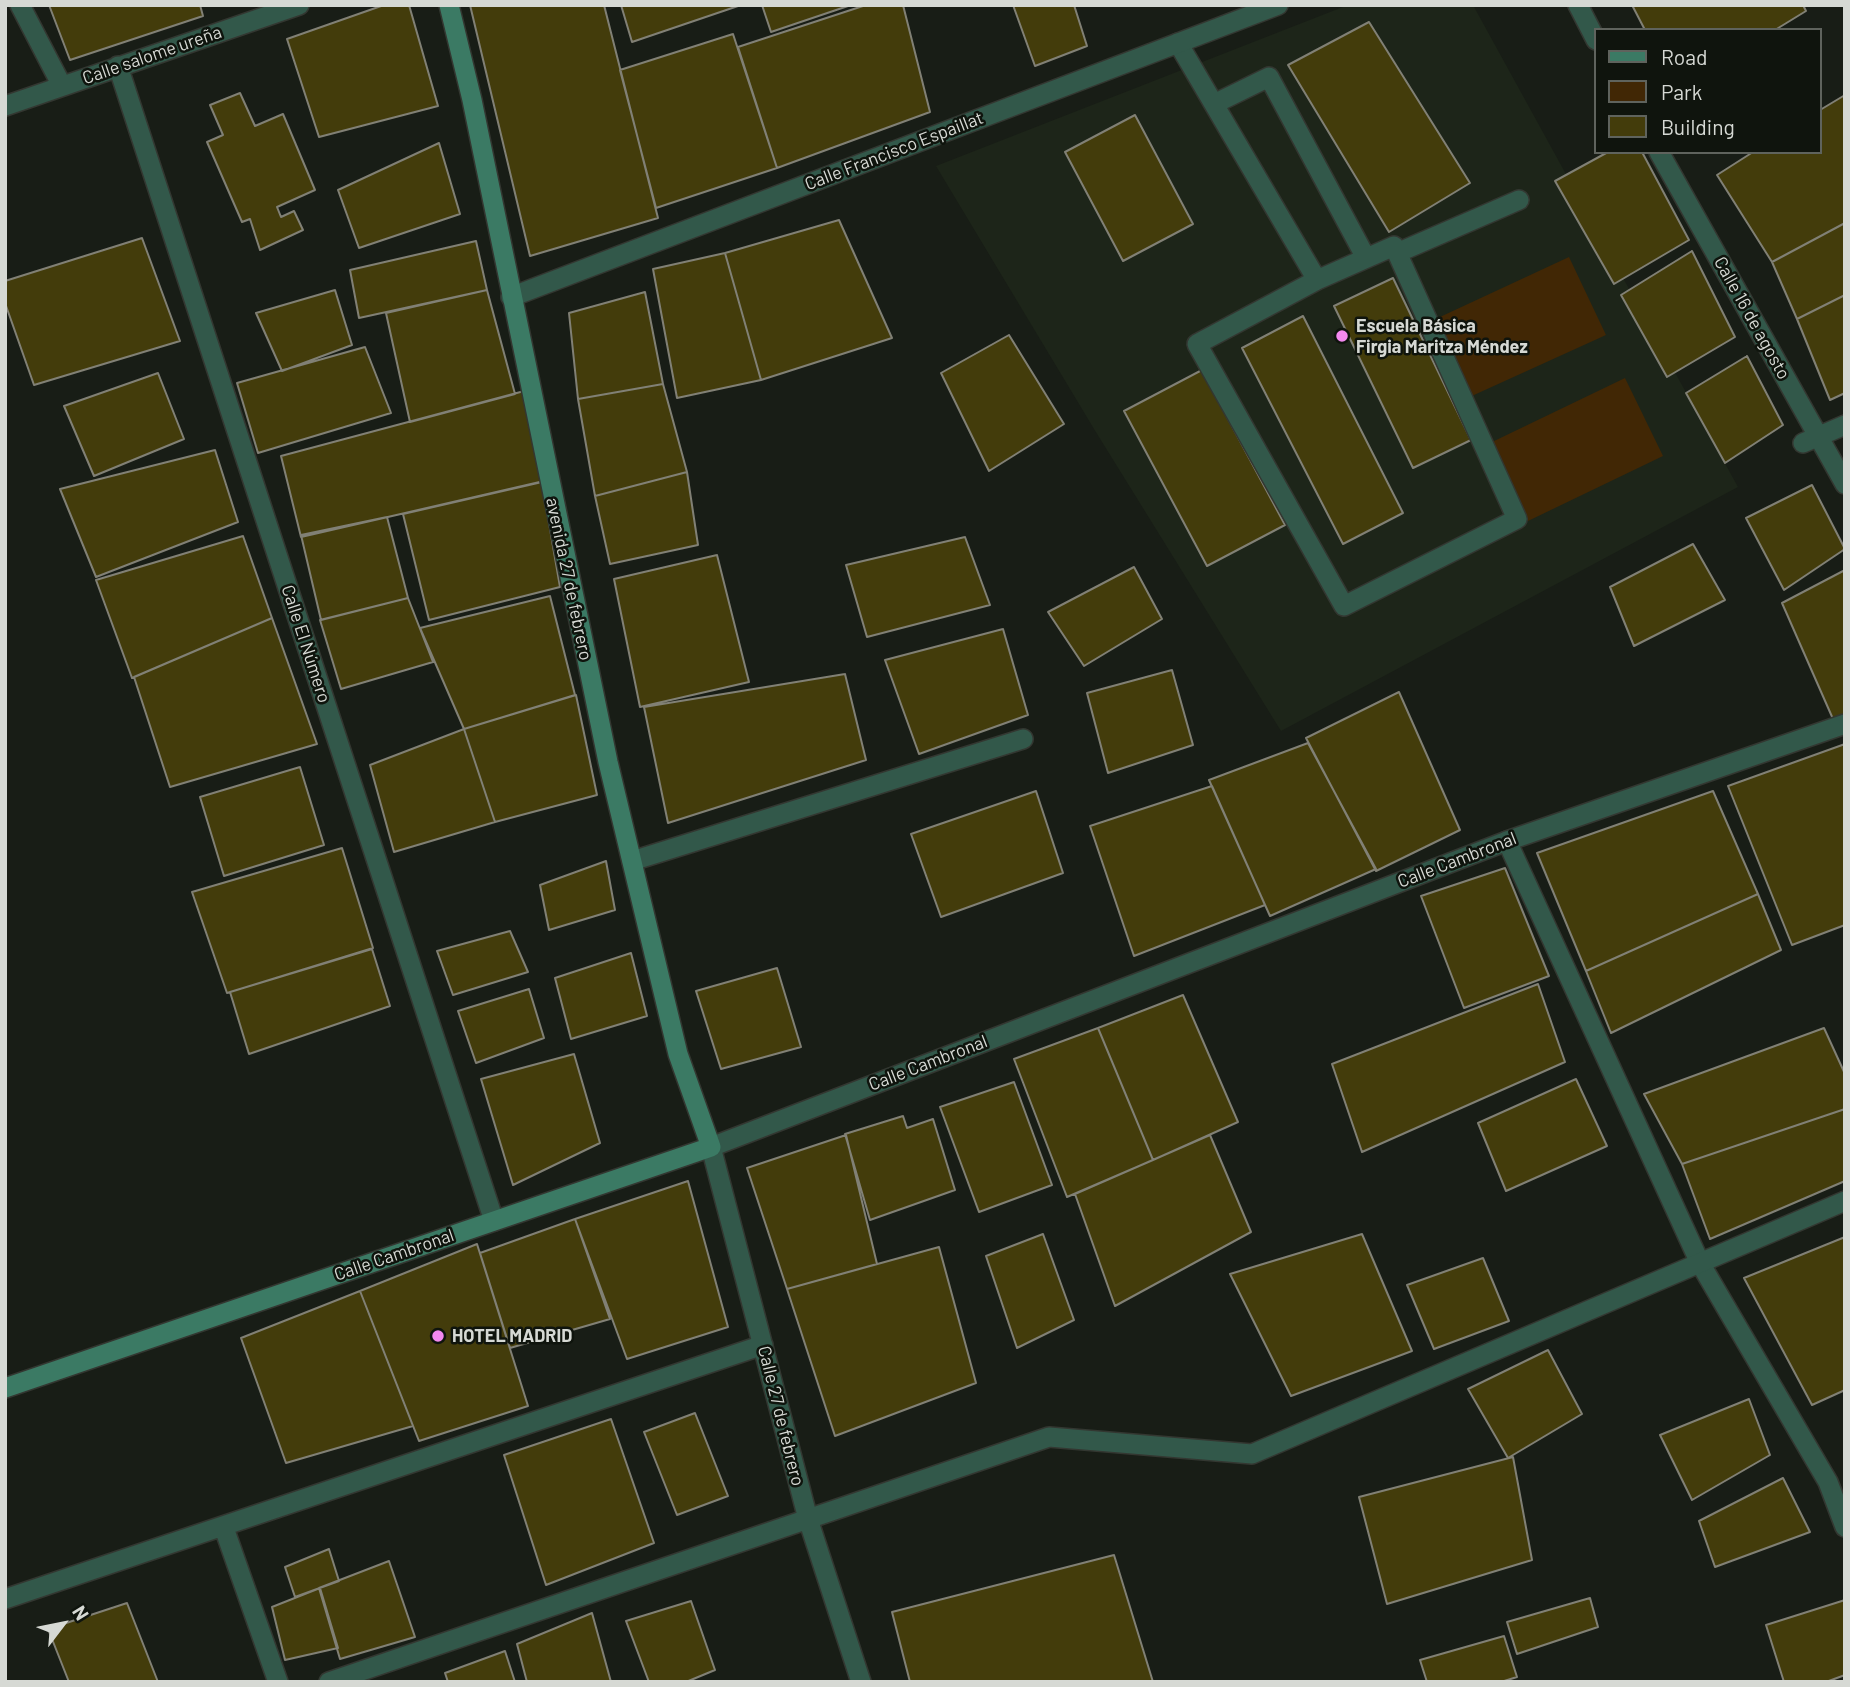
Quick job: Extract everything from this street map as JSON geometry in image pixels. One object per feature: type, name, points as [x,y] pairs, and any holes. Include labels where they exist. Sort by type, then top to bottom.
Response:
[{"type":"main road","name":"avenida 27 de febrero","points":[[449,5],[472,100],[608,762],[678,1054],[711,1147]]},
{"type":"main road","name":"Calle Cambronal","points":[[5,1388],[711,1147]]},
{"type":"street","points":[[20,5],[62,86]]},
{"type":"street","name":"Calle salome ureña","points":[[5,106],[299,5]]},
{"type":"street","name":"Calle Francisco Espaillat","points":[[511,297],[1278,5]]},
{"type":"street","points":[[1578,5],[1594,36]]},
{"type":"street","points":[[1178,43],[1317,280]]},
{"type":"street","name":"Calle El Número","points":[[118,66],[495,1221]]},
{"type":"street","points":[[1214,104],[1269,77],[1366,258]]},
{"type":"street","name":"Calle 16 de agosto","points":[[1660,154],[1811,440],[1845,484]]},
{"type":"street","points":[[1397,253],[1519,200]]},
{"type":"street","points":[[1394,246],[1517,519],[1343,606],[1197,344],[1317,280],[1366,258],[1394,246]]},
{"type":"street","points":[[1811,440],[1845,425]]},
{"type":"street","name":"Calle Cambronal","points":[[711,1147],[1507,841],[1845,724]]},
{"type":"street","points":[[632,861],[1023,739]]},
{"type":"street","points":[[1507,841],[1700,1263],[1828,1482],[1845,1527]]},
{"type":"street","name":"Calle 27 de febrero","points":[[711,1147],[808,1519],[861,1682]]},
{"type":"street","points":[[329,1682],[1049,1437],[1252,1454],[1845,1201]]},
{"type":"street","points":[[5,1600],[762,1345]]},
{"type":"street","points":[[224,1528],[278,1682]]},
{"type":"shaded area","name":"Escuela Básica Firgia Maritza Méndez","points":[[1348,5],[1473,5],[1738,487],[1281,731],[1094,429],[936,166]]},
{"type":"green space","points":[[1569,257],[1606,335],[1463,400],[1427,323]]},
{"type":"green space","points":[[1625,378],[1663,456],[1528,521],[1490,443]]},
{"type":"building","points":[[49,5],[200,5],[203,16],[70,60]]},
{"type":"building","points":[[384,5],[409,5],[438,106],[319,137],[287,39]]},
{"type":"building","points":[[470,5],[604,5],[658,218],[530,256]]},
{"type":"building","points":[[621,5],[741,5],[632,42]]},
{"type":"building","points":[[762,5],[851,5],[771,32]]},
{"type":"building","points":[[866,5],[903,5],[930,112],[777,168],[738,47]]},
{"type":"building","points":[[1013,5],[1074,5],[1087,46],[1035,66]]},
{"type":"building","points":[[1632,5],[1803,5],[1806,11],[1778,28],[1644,28]]},
{"type":"building","points":[[1369,22],[1470,183],[1389,232],[1288,65]]},
{"type":"building","points":[[733,34],[777,168],[656,208],[620,70]]},
{"type":"building","points":[[240,93],[255,126],[283,114],[315,190],[277,207],[281,217],[294,211],[303,230],[260,250],[250,219],[242,222],[207,142],[223,135],[210,105]]},
{"type":"building","points":[[1845,95],[1845,223],[1772,262],[1717,175],[1750,154],[1822,154],[1822,109]]},
{"type":"building","points":[[1135,115],[1193,224],[1123,261],[1065,152]]},
{"type":"building","points":[[439,143],[460,214],[359,248],[338,190]]},
{"type":"building","points":[[1604,154],[1643,154],[1689,240],[1614,284],[1555,181]]},
{"type":"building","points":[[839,220],[892,338],[761,380],[725,253]]},
{"type":"building","points":[[1845,223],[1845,295],[1797,319],[1772,262]]},
{"type":"building","points":[[142,238],[180,341],[34,385],[5,303],[5,281]]},
{"type":"building","points":[[476,241],[487,290],[359,318],[350,270]]},
{"type":"building","points":[[1692,251],[1735,337],[1667,377],[1621,295]]},
{"type":"building","points":[[725,253],[761,380],[677,398],[653,269]]},
{"type":"building","points":[[1393,278],[1471,440],[1413,468],[1334,306]]},
{"type":"building","points":[[335,290],[352,345],[282,371],[256,313]]},
{"type":"building","points":[[487,290],[515,394],[410,422],[386,313]]},
{"type":"building","points":[[645,292],[663,384],[578,399],[569,313]]},
{"type":"building","points":[[1845,295],[1845,393],[1830,400],[1797,319]]},
{"type":"building","points":[[1303,316],[1403,513],[1343,544],[1242,348]]},
{"type":"building","points":[[1009,335],[1064,424],[989,471],[941,373]]},
{"type":"building","points":[[365,347],[391,413],[258,453],[237,383]]},
{"type":"building","points":[[1747,356],[1783,425],[1725,463],[1686,393]]},
{"type":"building","points":[[1202,370],[1285,525],[1207,566],[1124,411]]},
{"type":"building","points":[[158,373],[184,439],[94,476],[64,406]]},
{"type":"building","points":[[663,384],[687,472],[595,496],[578,399]]},
{"type":"building","points":[[528,390],[544,481],[301,537],[281,456]]},
{"type":"building","points":[[215,450],[238,522],[96,577],[60,489]]},
{"type":"building","points":[[687,472],[698,545],[610,564],[595,496]]},
{"type":"building","points":[[542,482],[560,587],[429,620],[403,514]]},
{"type":"building","points":[[1812,485],[1845,549],[1784,590],[1746,518]]},
{"type":"building","points":[[387,517],[408,598],[321,620],[301,535]]},
{"type":"building","points":[[243,536],[272,618],[132,678],[96,580]]},
{"type":"building","points":[[965,537],[990,605],[867,637],[846,565]]},
{"type":"building","points":[[1693,544],[1725,600],[1634,646],[1610,587]]},
{"type":"building","points":[[717,555],[749,682],[640,707],[614,579]]},
{"type":"building","points":[[1134,567],[1162,619],[1084,666],[1048,612]]},
{"type":"building","points":[[1845,570],[1845,715],[1833,719],[1782,603]]},
{"type":"building","points":[[550,596],[575,695],[464,729],[420,628]]},
{"type":"building","points":[[408,598],[433,662],[341,689],[320,620]]},
{"type":"building","points":[[272,618],[317,744],[170,787],[134,677]]},
{"type":"building","points":[[1003,629],[1028,715],[919,754],[885,660]]},
{"type":"building","points":[[1172,670],[1193,745],[1108,773],[1087,693]]},
{"type":"building","points":[[845,674],[866,760],[668,823],[644,707]]},
{"type":"building","points":[[1399,692],[1460,830],[1376,871],[1306,738]]},
{"type":"building","points":[[576,695],[597,795],[495,822],[464,729]]},
{"type":"building","points":[[464,729],[495,822],[394,852],[370,765]]},
{"type":"building","points":[[1308,743],[1376,869],[1270,916],[1209,780]]},
{"type":"building","points":[[1845,744],[1845,925],[1792,945],[1728,786]]},
{"type":"building","points":[[300,767],[324,845],[224,876],[200,797]]},
{"type":"building","points":[[1212,786],[1265,905],[1134,956],[1090,826]]},
{"type":"building","points":[[1036,791],[1063,873],[941,917],[911,834]]},
{"type":"building","points":[[1713,791],[1758,894],[1586,971],[1537,853]]},
{"type":"building","points":[[342,848],[373,948],[227,993],[192,892]]},
{"type":"building","points":[[606,861],[615,910],[549,930],[540,885]]},
{"type":"building","points":[[1505,868],[1549,976],[1464,1008],[1421,896]]},
{"type":"building","points":[[1758,894],[1781,950],[1611,1033],[1586,971]]},
{"type":"building","points":[[510,931],[528,972],[453,995],[437,951]]},
{"type":"building","points":[[372,949],[390,1006],[249,1054],[230,992]]},
{"type":"building","points":[[631,953],[647,1016],[571,1039],[555,978]]},
{"type":"building","points":[[777,968],[801,1047],[721,1069],[696,991]]},
{"type":"building","points":[[1538,984],[1565,1062],[1362,1152],[1332,1064]]},
{"type":"building","points":[[529,989],[544,1038],[476,1063],[458,1011]]},
{"type":"building","points":[[1183,995],[1238,1122],[1153,1160],[1098,1028]]},
{"type":"building","points":[[1098,1028],[1153,1160],[1067,1197],[1014,1059]]},
{"type":"building","points":[[1824,1028],[1845,1074],[1845,1109],[1682,1164],[1644,1094]]},
{"type":"building","points":[[574,1054],[600,1143],[513,1185],[481,1079]]},
{"type":"building","points":[[1576,1079],[1607,1146],[1506,1191],[1478,1123]]},
{"type":"building","points":[[1014,1082],[1052,1185],[979,1212],[940,1107]]},
{"type":"building","points":[[1845,1109],[1845,1181],[1710,1239],[1682,1164]]},
{"type":"building","points":[[903,1116],[907,1128],[933,1119],[955,1190],[870,1220],[845,1134]]},
{"type":"building","points":[[846,1135],[877,1264],[787,1289],[747,1168]]},
{"type":"building","points":[[1210,1135],[1251,1232],[1115,1306],[1075,1194]]},
{"type":"building","points":[[688,1181],[728,1327],[627,1359],[575,1219]]},
{"type":"building","points":[[575,1219],[610,1319],[510,1348],[480,1253]]},
{"type":"building","points":[[1043,1234],[1074,1320],[1017,1348],[986,1256]]},
{"type":"building","points":[[1362,1234],[1412,1351],[1291,1396],[1230,1274]]},
{"type":"building","points":[[1845,1237],[1845,1390],[1812,1405],[1744,1278]]},
{"type":"building","points":[[477,1244],[528,1406],[419,1441],[360,1291]]},
{"type":"building","points":[[939,1247],[976,1383],[835,1436],[787,1289]]},
{"type":"building","points":[[1483,1258],[1509,1321],[1434,1349],[1407,1285]]},
{"type":"building","points":[[360,1291],[413,1426],[286,1463],[241,1338]]},
{"type":"building","points":[[1548,1350],[1582,1414],[1508,1458],[1468,1389]]},
{"type":"building","points":[[1749,1399],[1770,1455],[1692,1500],[1660,1435]]},
{"type":"building","points":[[695,1413],[728,1496],[677,1515],[644,1432]]},
{"type":"building","points":[[611,1419],[654,1543],[546,1585],[504,1455]]},
{"type":"building","points":[[1513,1457],[1532,1560],[1387,1604],[1359,1497]]},
{"type":"building","points":[[1783,1478],[1810,1532],[1715,1567],[1699,1521]]},
{"type":"building","points":[[329,1549],[339,1581],[295,1597],[285,1567]]},
{"type":"building","points":[[1114,1555],[1153,1682],[910,1682],[892,1612]]},
{"type":"building","points":[[389,1561],[415,1637],[340,1659],[319,1588]]},
{"type":"building","points":[[320,1588],[338,1648],[285,1660],[272,1607]]},
{"type":"building","points":[[1590,1598],[1598,1627],[1517,1654],[1507,1622]]},
{"type":"building","points":[[1845,1600],[1845,1675],[1826,1682],[1784,1682],[1766,1625]]},
{"type":"building","points":[[691,1601],[715,1670],[686,1682],[649,1682],[626,1621]]},
{"type":"building","points":[[127,1603],[158,1682],[69,1682],[48,1629]]},
{"type":"building","points":[[592,1613],[611,1682],[527,1682],[517,1644]]},
{"type":"building","points":[[1504,1636],[1517,1677],[1501,1682],[1427,1682],[1420,1660]]},
{"type":"building","points":[[505,1651],[515,1682],[448,1682],[445,1673]]},
{"type":"place","name":"Escuela Básica Firgia Maritza Méndez","points":[[1342,336]]},
{"type":"place","name":"HOTEL MADRID","points":[[438,1336]]}]
